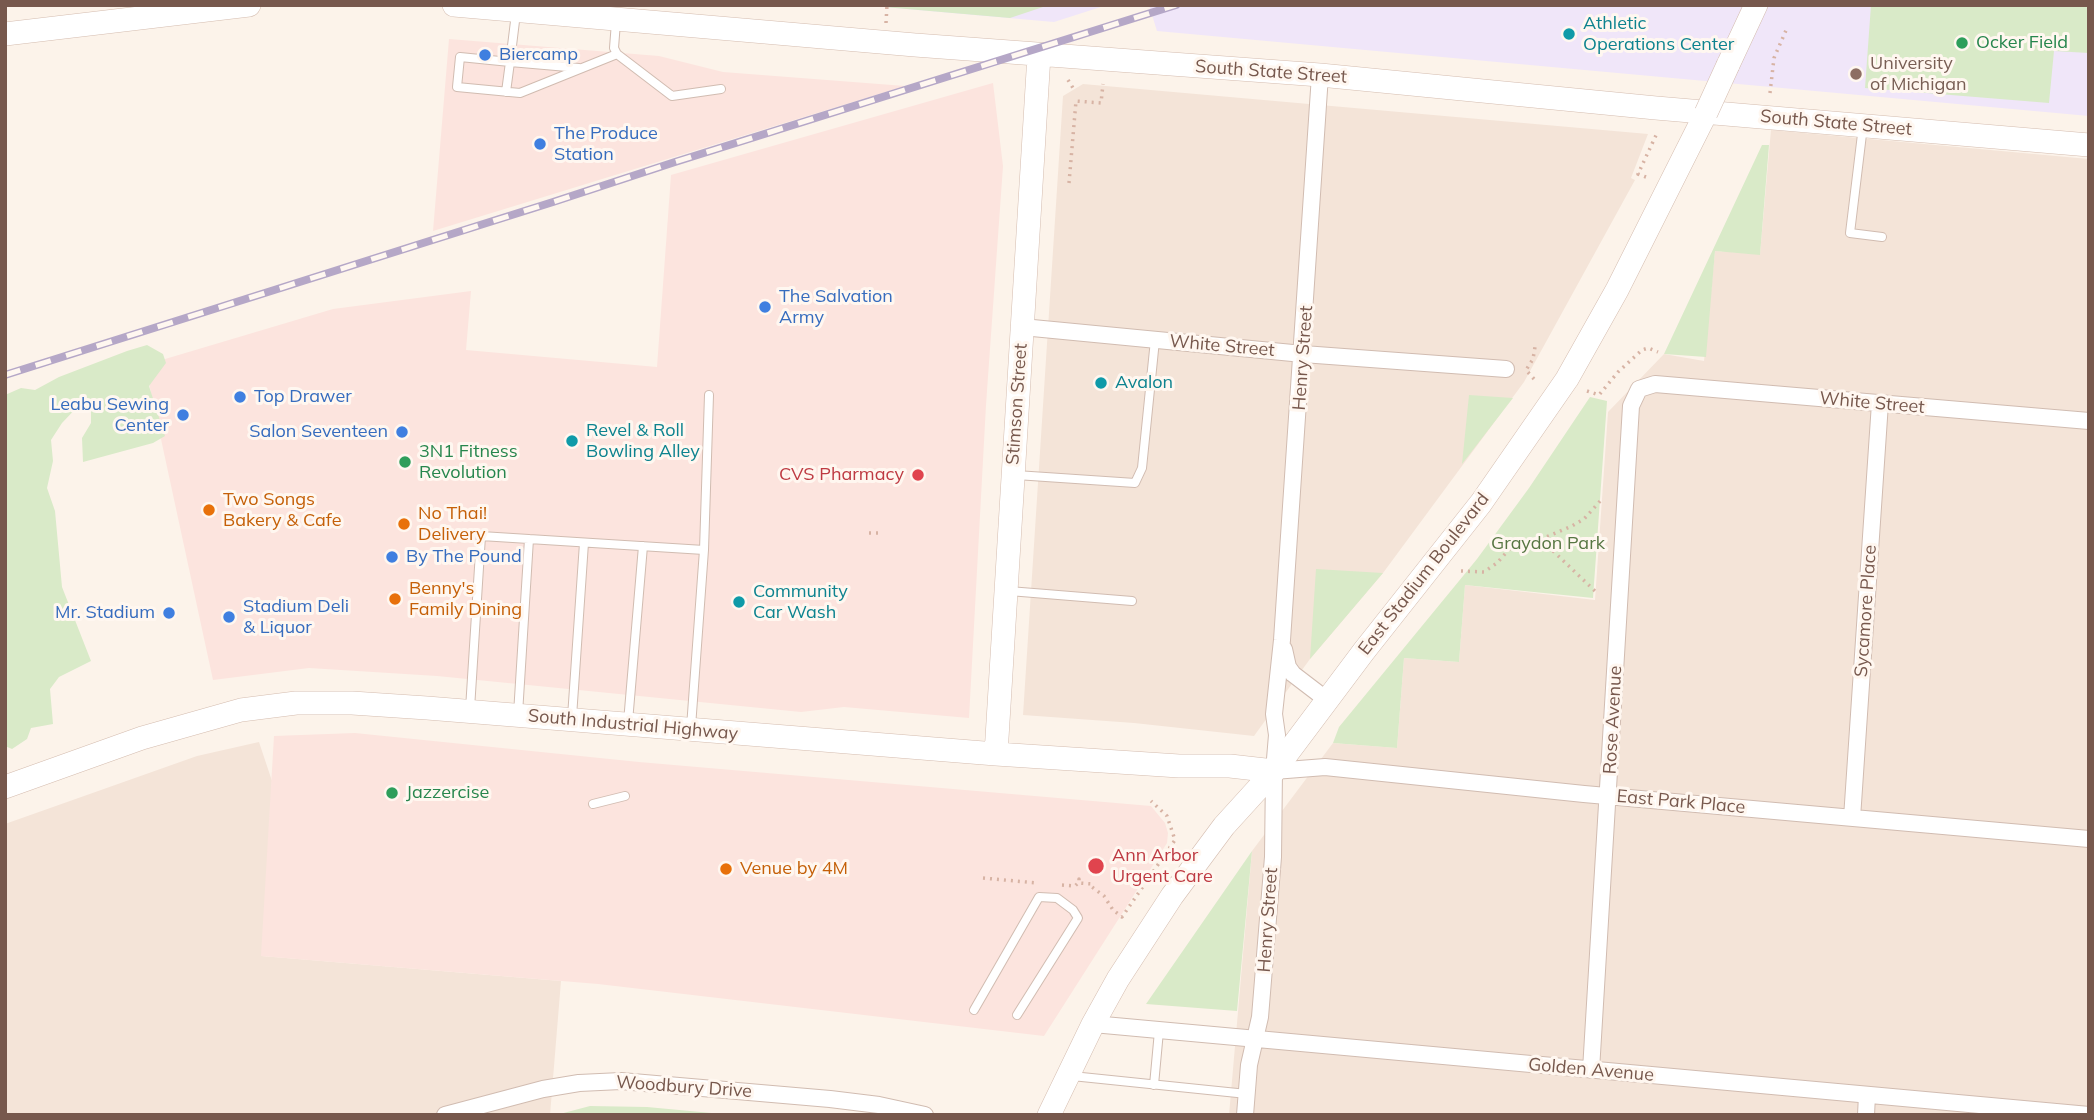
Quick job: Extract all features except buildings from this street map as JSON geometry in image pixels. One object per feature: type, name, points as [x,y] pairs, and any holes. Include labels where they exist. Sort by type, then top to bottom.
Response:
[{"type":"main road","points":[[5,34],[249,5]]},
{"type":"main road","name":"South State Street","points":[[454,5],[1039,55],[1320,75],[2089,145]]},
{"type":"main road","name":"East Stadium Boulevard","points":[[1049,1115],[1118,979],[1172,896],[1224,826],[1274,771],[1481,503],[1567,379],[1685,159],[1756,5]]},
{"type":"main road","name":"Stimson Street","points":[[996,754],[1039,55]]},
{"type":"main road","name":"South Industrial Highway","points":[[5,788],[142,738],[241,710],[272,705],[352,703],[996,754],[1179,766],[1230,766],[1274,771]]},
{"type":"street","name":"Henry Street","points":[[1245,1115],[1249,1065],[1260,1017],[1273,857],[1277,735],[1274,714],[1303,354],[1320,75]]},
{"type":"street","name":"White Street","points":[[1022,327],[1303,354],[1506,369]]},
{"type":"street","name":"White Street","points":[[1655,384],[2089,421]]},
{"type":"street","name":"Rose Avenue","points":[[1591,1070],[1631,406],[1639,389],[1655,384]]},
{"type":"street","name":"Sycamore Place","points":[[1852,818],[1880,403]]},
{"type":"street","name":"Henry Street","points":[[1282,640],[1288,667],[1293,674],[1327,700]]},
{"type":"street","name":"East Park Place","points":[[1274,771],[1325,767],[2089,839]]},
{"type":"street","name":"Golden Avenue","points":[[1093,1024],[2089,1115]]},
{"type":"street","name":"Woodbury Drive","points":[[445,1115],[543,1089],[579,1083],[621,1081],[830,1098],[925,1115]]},
{"type":"street","points":[[1866,1115],[1867,1095]]},
{"type":"lane","points":[[506,92],[516,10]]},
{"type":"lane","points":[[617,19],[614,48],[617,54],[672,96],[721,89]]},
{"type":"lane","points":[[582,68],[460,57],[457,87],[520,93],[617,54]]},
{"type":"lane","points":[[1863,125],[1850,233],[1882,237]]},
{"type":"lane","points":[[1013,475],[1135,483],[1142,468],[1155,340]]},
{"type":"lane","points":[[691,730],[704,550],[709,395]]},
{"type":"lane","points":[[470,712],[481,536],[704,550]]},
{"type":"lane","points":[[517,716],[529,539]]},
{"type":"lane","points":[[572,720],[584,543]]},
{"type":"lane","points":[[628,725],[643,546]]},
{"type":"lane","points":[[1006,590],[1132,601]]},
{"type":"lane","points":[[593,804],[625,796]]},
{"type":"lane","points":[[974,1010],[1039,897],[1057,898],[1073,910],[1078,918],[1017,1015]]},
{"type":"lane","points":[[1154,1085],[1158,1031]]},
{"type":"lane","points":[[1068,1076],[1247,1094]]},
{"type":"path","points":[[1770,93],[1774,58],[1787,28]]},
{"type":"path","points":[[1068,80],[1073,88]]},
{"type":"path","points":[[1069,183],[1076,102],[1101,103],[1103,84]]},
{"type":"path","points":[[1646,177],[1638,174],[1658,131]]},
{"type":"path","points":[[1534,379],[1526,370],[1533,359],[1535,347]]},
{"type":"path","points":[[1587,391],[1599,395],[1623,366],[1642,350],[1651,348],[1658,352]]},
{"type":"path","points":[[1461,571],[1484,572],[1497,563],[1513,545],[1546,537],[1572,526],[1584,519],[1602,499]]},
{"type":"path","points":[[869,533],[883,533]]},
{"type":"path","points":[[1533,540],[1552,550],[1596,592]]},
{"type":"path","points":[[1050,884],[1075,886],[1079,879],[1079,883],[1092,884],[1113,910],[1122,916],[1175,840],[1167,816],[1151,801]]},
{"type":"path","points":[[983,878],[1037,883]]},
{"type":"shaded area","points":[[861,5],[1107,5],[1054,22]]},
{"type":"shaded area","name":"University of Michigan","points":[[1149,5],[2089,5],[2089,116],[1157,31]]},
{"type":"shaded area","points":[[449,39],[659,56],[723,72],[905,86],[433,231]]},
{"type":"shaded area","points":[[993,83],[1003,166],[986,405],[969,718],[844,707],[801,712],[437,676],[309,668],[213,680],[145,365],[333,309],[471,291],[466,350],[657,367],[671,175]]},
{"type":"shaded area","points":[[1083,84],[1648,134],[1631,178],[1635,180],[1524,382],[1383,573],[1310,659],[1254,736],[1023,715],[1063,96]]},
{"type":"shaded area","points":[[1771,130],[2089,159],[2089,1115],[1229,1115],[1252,851],[1333,743],[1397,748],[1404,658],[1459,662],[1465,585],[1595,600],[1608,412],[1664,354],[1704,361],[1715,251],[1760,254]]},
{"type":"shaded area","points":[[355,733],[639,762],[1151,806],[1165,823],[1167,843],[1044,1036],[598,984],[261,956],[274,736]]},
{"type":"shaded area","points":[[259,742],[272,781],[262,956],[561,981],[550,1115],[5,1115],[5,824],[197,756]]},
{"type":"green space","points":[[861,5],[1049,5],[1010,18]]},
{"type":"green space","name":"Ocker Field","points":[[1871,5],[2089,5],[2089,53],[2054,51],[2049,103],[1865,88]]},
{"type":"green space","points":[[1762,145],[1769,145],[1760,255],[1715,251],[1706,357],[1664,354]]},
{"type":"green space","points":[[147,345],[163,354],[166,363],[149,386],[165,436],[153,443],[83,462],[82,438],[91,423],[91,406],[83,401],[62,423],[51,440],[53,461],[47,488],[55,511],[62,587],[91,661],[59,677],[50,689],[53,724],[31,728],[27,739],[12,749],[5,746],[5,395],[21,388],[35,390],[59,377]]},
{"type":"green space","points":[[1469,395],[1513,398],[1462,464]]},
{"type":"green space","name":"Graydon Park","points":[[1590,397],[1607,401],[1593,598],[1465,585],[1459,662],[1404,658],[1397,748],[1333,743],[1339,727],[1477,559]]},
{"type":"green space","points":[[1316,569],[1383,573],[1310,659]]},
{"type":"green space","points":[[1252,851],[1237,1011],[1146,1004]]},
{"type":"green space","points":[[590,1106],[647,1107],[733,1115],[556,1115]]},
{"type":"railway","points":[[5,375],[1176,5]]},
{"type":"place","name":"Athletic Operations Center","points":[[1569,34]]},
{"type":"place","name":"Ocker Field","points":[[1962,43]]},
{"type":"place","name":"Biercamp","points":[[485,55]]},
{"type":"place","name":"University of Michigan","points":[[1856,74]]},
{"type":"place","name":"The Produce Station","points":[[540,144]]},
{"type":"place","name":"The Salvation Army","points":[[765,307]]},
{"type":"place","name":"Avalon","points":[[1101,383]]},
{"type":"place","name":"Top Drawer","points":[[240,397]]},
{"type":"place","name":"Leabu Sewing Center","points":[[183,415]]},
{"type":"place","name":"Salon Seventeen","points":[[402,432]]},
{"type":"place","name":"Revel & Roll Bowling Alley","points":[[572,441]]},
{"type":"place","name":"3N1 Fitness Revolution","points":[[405,462]]},
{"type":"place","name":"CVS Pharmacy","points":[[918,475]]},
{"type":"place","name":"Two Songs Bakery & Cafe","points":[[209,510]]},
{"type":"place","name":"No Thai! Delivery","points":[[404,524]]},
{"type":"place","name":"By The Pound","points":[[392,557]]},
{"type":"place","name":"Benny's Family Dining","points":[[395,599]]},
{"type":"place","name":"Community Car Wash","points":[[739,602]]},
{"type":"place","name":"Mr. Stadium","points":[[169,613]]},
{"type":"place","name":"Stadium Deli & Liquor","points":[[229,617]]},
{"type":"place","name":"Jazzercise","points":[[392,793]]},
{"type":"place","name":"Ann Arbor Urgent Care","points":[[1096,866]]},
{"type":"place","name":"Venue by 4M","points":[[726,869]]}]
